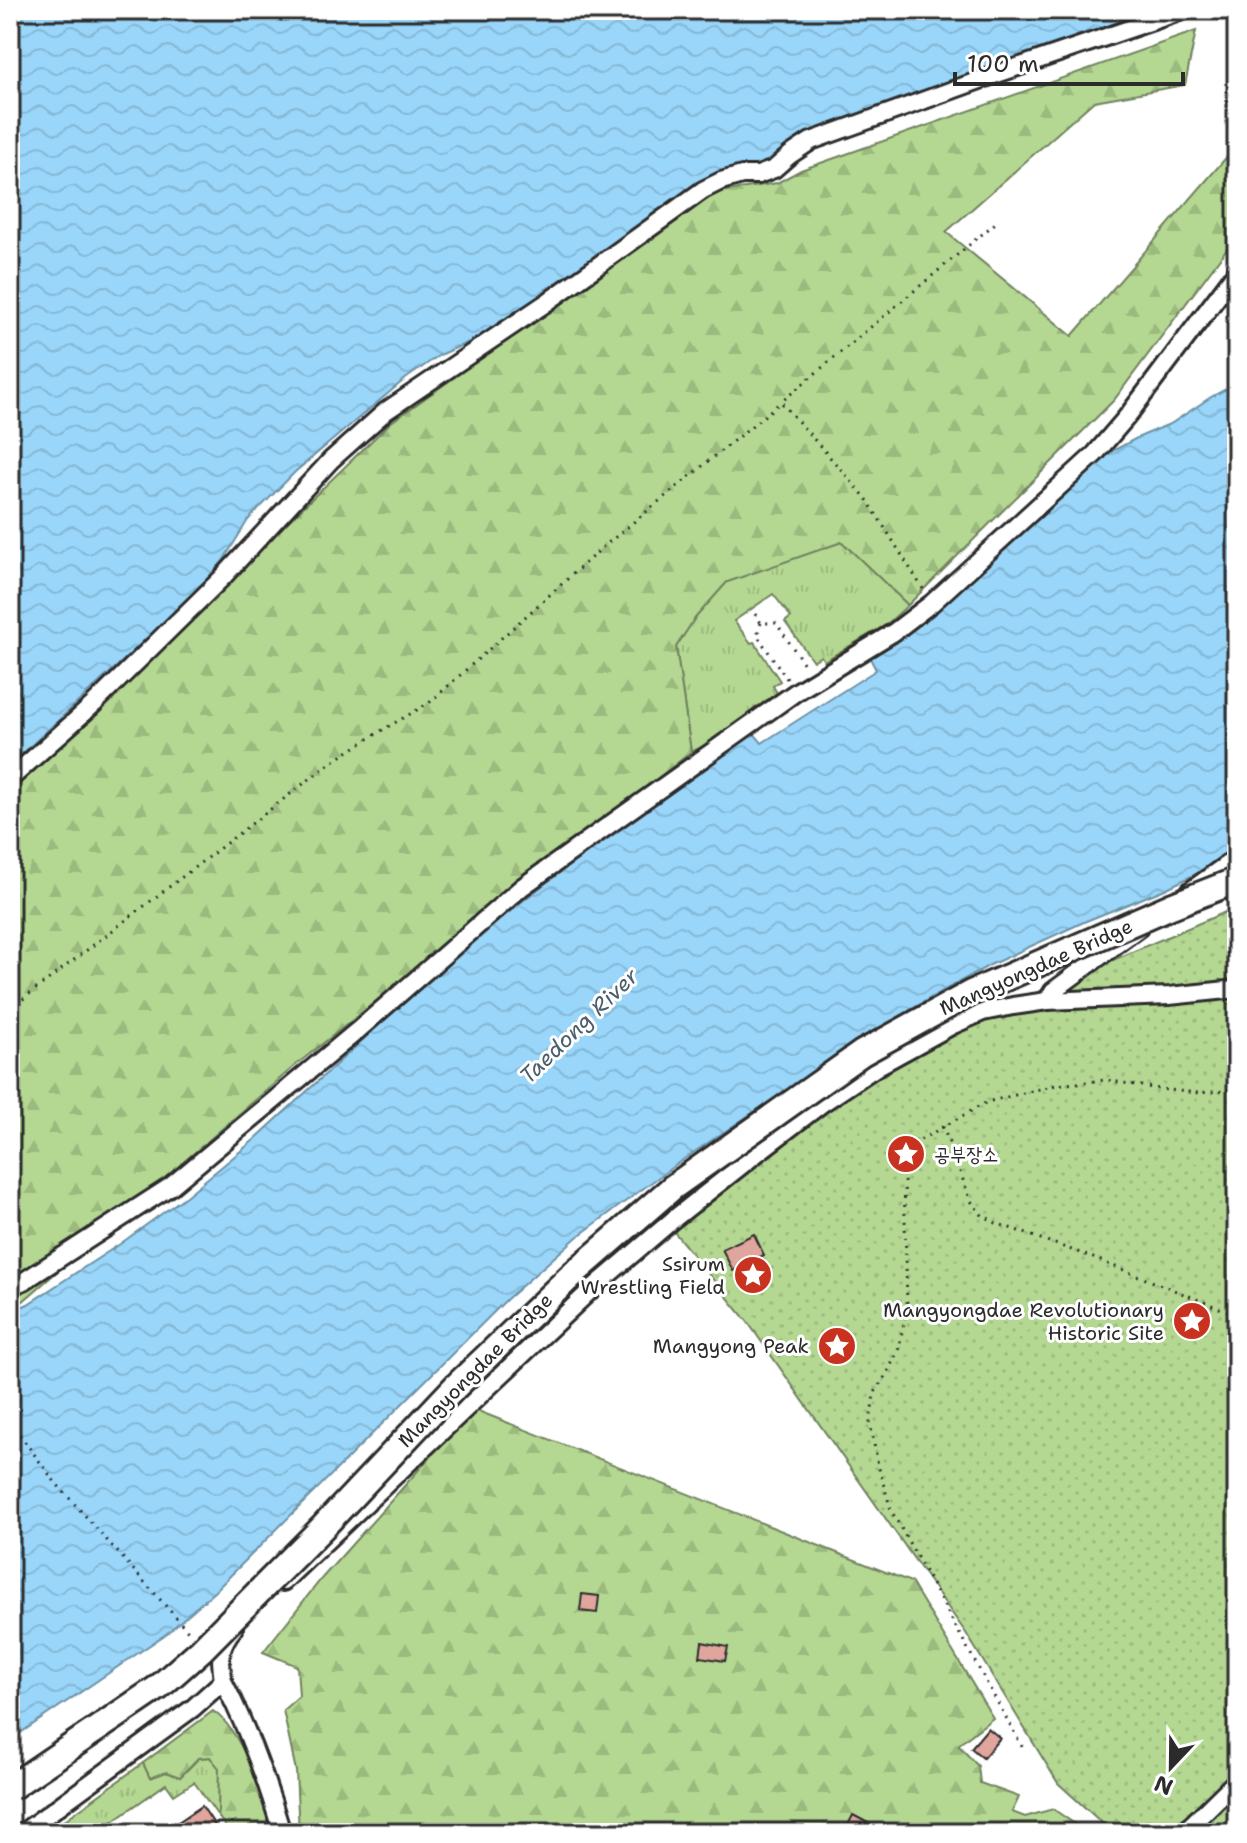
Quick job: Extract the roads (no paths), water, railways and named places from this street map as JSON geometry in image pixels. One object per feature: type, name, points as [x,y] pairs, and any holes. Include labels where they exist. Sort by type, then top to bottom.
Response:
[{"type":"highway","name":"Mangyongdae Bridge","points":[[10,1788],[159,1687],[201,1650],[455,1387],[573,1274],[673,1187],[862,1053],[971,993],[1237,880]]},
{"type":"street","points":[[10,779],[95,703],[222,578],[331,460],[386,411],[546,303],[703,190],[721,181],[774,169],[811,141],[1185,10]]},
{"type":"street","points":[[10,1287],[171,1186],[357,1031],[522,887],[796,692],[894,632],[932,603],[1095,454],[1126,418],[1237,271]]},
{"type":"street","points":[[1047,1001],[1053,991],[1237,857]]},
{"type":"street","points":[[282,1833],[237,1707],[223,1681],[219,1657],[225,1639],[236,1625],[573,1307],[675,1218],[824,1102],[878,1066],[951,1026],[983,1012],[1047,1001],[1169,996],[1237,989]]},
{"type":"street","points":[[22,1833],[193,1708],[223,1681]]},
{"type":"street","points":[[1183,1833],[1237,1780]]},
{"type":"water","points":[[10,10],[1169,10],[1054,48],[769,167],[735,168],[708,183],[531,306],[482,336],[438,356],[404,380],[295,472],[248,520],[223,561],[195,594],[10,765]]},
{"type":"water","name":"Taedong River","points":[[1237,383],[1237,854],[1165,889],[990,965],[937,994],[867,1036],[678,1163],[577,1237],[507,1299],[215,1591],[166,1634],[10,1740],[10,1312],[28,1304],[120,1244],[186,1196],[254,1140],[468,943],[658,797],[753,732],[762,743],[876,670],[870,658],[913,629],[1103,456],[1172,423]]},
{"type":"place","name":"공부장소","points":[[906,1154]]},
{"type":"place","name":"Ssirum Wrestling Field","points":[[753,1275]]},
{"type":"place","name":"Mangyongdae Revolutionary Historic Site","points":[[1192,1321]]},
{"type":"place","name":"Mangyong Peak","points":[[837,1346]]}]
